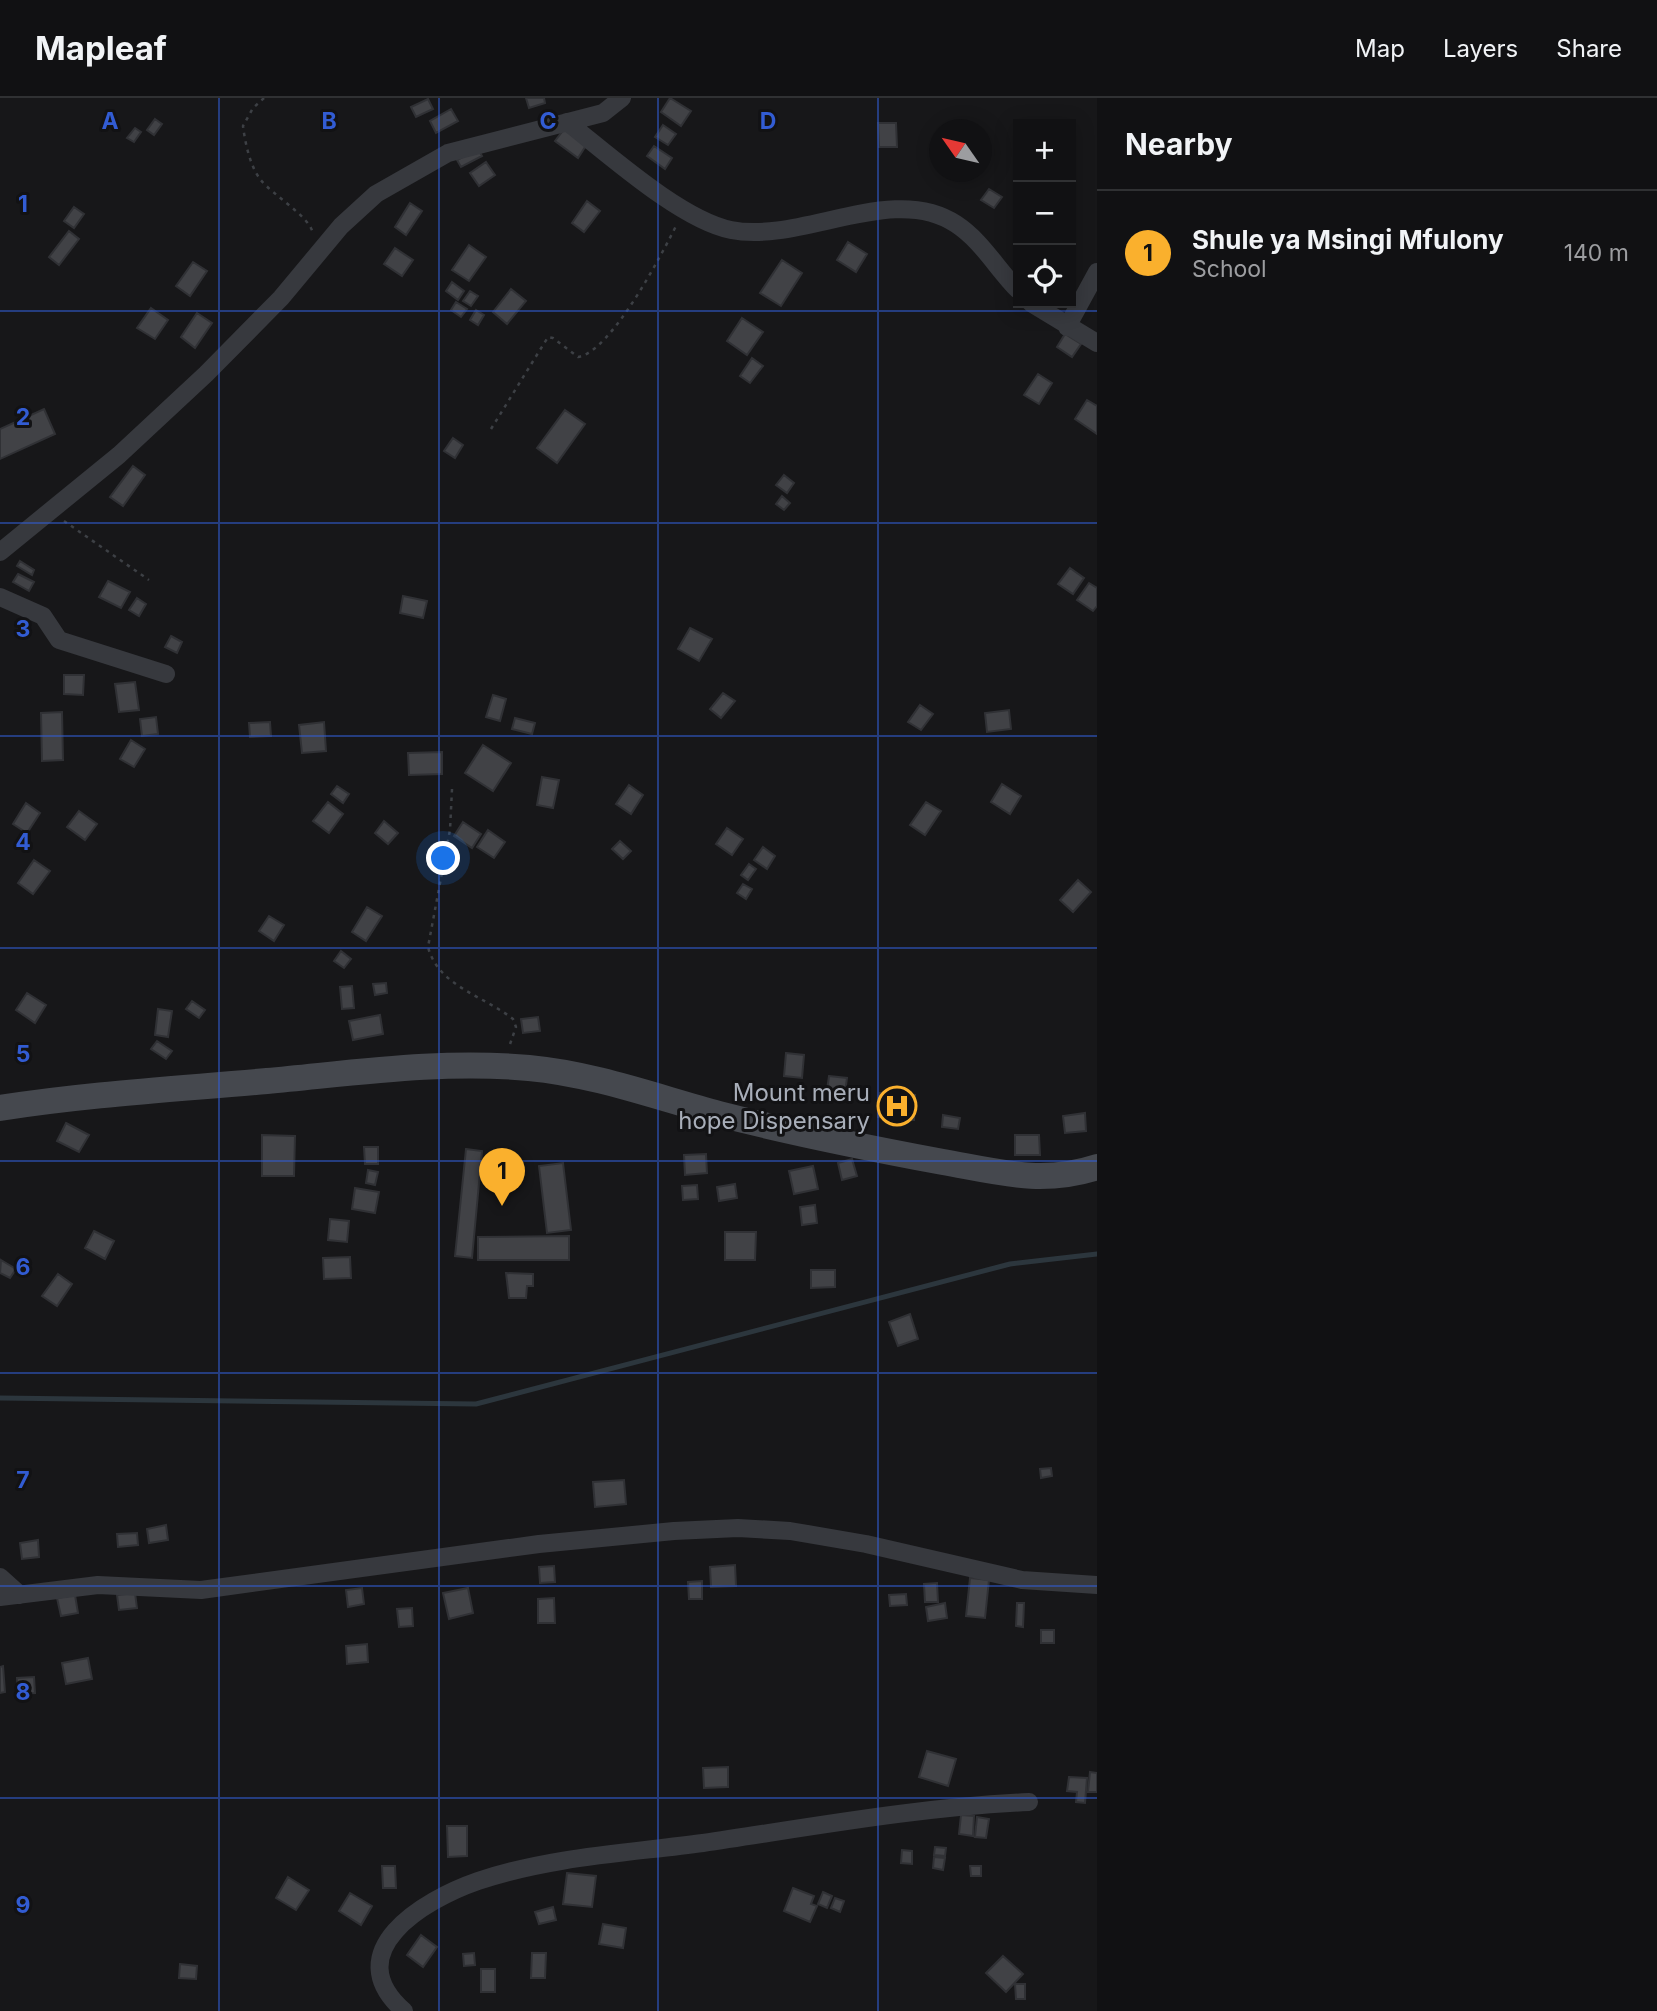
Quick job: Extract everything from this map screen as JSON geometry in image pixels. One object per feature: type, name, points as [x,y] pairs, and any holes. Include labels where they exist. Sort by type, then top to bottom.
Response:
[{"type":"street","points":[[0,552],[119,455],[206,374],[315,259],[356,210],[376,194],[432,160],[477,144],[603,113],[622,98]]},
{"type":"street","points":[[567,122],[684,208],[731,230],[763,233],[893,211],[923,210],[957,225],[976,241],[1013,284]]},
{"type":"street","points":[[1067,327],[1097,272]]},
{"type":"street","points":[[1038,308],[1067,327],[1097,342]]},
{"type":"street","points":[[0,597],[43,616],[59,640],[166,674]]},
{"type":"street","points":[[0,1108],[112,1092],[266,1081],[375,1069],[451,1064],[500,1065],[582,1076],[807,1137],[976,1168],[1043,1178],[1061,1177],[1097,1167]]},
{"type":"street","points":[[0,1597],[98,1585],[201,1590],[539,1544],[674,1531],[738,1528],[790,1531],[866,1544],[1022,1580],[1097,1584]]},
{"type":"street","points":[[0,1577],[20,1595]]},
{"type":"street","points":[[404,2011],[390,1999],[381,1986],[378,1973],[381,1954],[390,1938],[405,1921],[439,1897],[479,1881],[549,1864],[839,1822],[971,1805],[1029,1802]]},
{"type":"path","points":[[264,98],[253,108],[243,126],[255,169],[259,178],[282,202],[311,225],[315,259]]},
{"type":"path","points":[[491,429],[548,337],[578,356],[599,346],[648,276],[684,208]]},
{"type":"path","points":[[50,511],[149,580]]},
{"type":"path","points":[[452,789],[450,830],[428,947],[431,959],[442,974],[513,1019],[516,1027],[513,1038],[500,1065]]},
{"type":"building","points":[[526,98],[544,98],[545,103],[529,108]]},
{"type":"building","points":[[670,98],[691,111],[681,126],[661,112]]},
{"type":"building","points":[[428,99],[433,109],[416,117],[411,107]]},
{"type":"building","points":[[451,109],[458,121],[436,133],[430,121]]},
{"type":"building","points":[[155,119],[162,124],[154,135],[147,130]]},
{"type":"building","points":[[878,123],[896,123],[897,147],[879,147]]},
{"type":"building","points":[[663,125],[676,134],[668,145],[655,137]]},
{"type":"building","points":[[135,128],[141,132],[134,142],[127,138]]},
{"type":"building","points":[[565,128],[587,144],[578,158],[555,141]]},
{"type":"building","points":[[654,146],[672,158],[665,169],[647,156]]},
{"type":"building","points":[[478,149],[482,156],[461,167],[457,160]]},
{"type":"building","points":[[486,162],[495,175],[479,186],[470,173]]},
{"type":"building","points":[[989,189],[1002,197],[994,208],[981,200]]},
{"type":"building","points":[[587,201],[600,211],[584,232],[572,223]]},
{"type":"building","points":[[410,203],[422,211],[406,235],[395,227]]},
{"type":"building","points":[[74,207],[84,214],[74,228],[64,221]]},
{"type":"building","points":[[69,231],[79,239],[59,265],[49,257]]},
{"type":"building","points":[[848,242],[867,254],[856,272],[837,260]]},
{"type":"building","points":[[469,245],[486,257],[469,281],[452,270]]},
{"type":"building","points":[[395,248],[413,260],[402,276],[384,264]]},
{"type":"building","points":[[782,260],[802,273],[781,306],[760,293]]},
{"type":"building","points":[[193,262],[207,271],[190,296],[176,286]]},
{"type":"building","points":[[452,282],[464,291],[458,300],[446,291]]},
{"type":"building","points":[[511,289],[526,301],[507,324],[493,312]]},
{"type":"building","points":[[470,291],[478,296],[471,306],[463,301]]},
{"type":"building","points":[[456,302],[467,309],[461,317],[451,310]]},
{"type":"building","points":[[151,308],[168,320],[155,339],[137,328]]},
{"type":"building","points":[[476,310],[484,315],[478,325],[470,320]]},
{"type":"building","points":[[197,313],[212,323],[195,348],[181,337]]},
{"type":"building","points":[[742,318],[763,332],[747,355],[727,341]]},
{"type":"building","points":[[1065,334],[1081,344],[1072,357],[1057,347]]},
{"type":"building","points":[[752,358],[763,366],[750,383],[740,376]]},
{"type":"building","points":[[1038,374],[1052,383],[1039,404],[1024,395]]},
{"type":"building","points":[[1087,400],[1097,406],[1097,434],[1075,419]]},
{"type":"building","points":[[44,409],[55,434],[0,459],[0,429]]},
{"type":"building","points":[[565,410],[585,424],[557,463],[537,448]]},
{"type":"building","points":[[453,438],[463,445],[455,458],[444,451]]},
{"type":"building","points":[[133,466],[145,475],[123,506],[110,497]]},
{"type":"building","points":[[784,475],[794,483],[787,493],[776,485]]},
{"type":"building","points":[[782,496],[790,503],[784,510],[776,504]]},
{"type":"building","points":[[20,561],[34,570],[32,575],[17,566]]},
{"type":"building","points":[[1070,568],[1084,578],[1073,594],[1058,584]]},
{"type":"building","points":[[18,574],[34,582],[29,591],[13,582]]},
{"type":"building","points":[[108,581],[130,592],[121,608],[99,597]]},
{"type":"building","points":[[1089,583],[1097,588],[1097,606],[1093,611],[1077,600]]},
{"type":"building","points":[[403,596],[427,601],[423,618],[400,613]]},
{"type":"building","points":[[137,598],[146,604],[139,616],[129,610]]},
{"type":"building","points":[[690,628],[712,639],[699,661],[678,649]]},
{"type":"building","points":[[171,636],[182,642],[177,653],[165,647]]},
{"type":"building","points":[[64,675],[84,675],[83,695],[64,694]]},
{"type":"building","points":[[135,682],[139,710],[119,712],[115,684]]},
{"type":"building","points":[[723,693],[735,701],[721,718],[710,709]]},
{"type":"building","points":[[493,695],[506,699],[500,721],[486,717]]},
{"type":"building","points":[[920,705],[933,714],[921,730],[908,722]]},
{"type":"building","points":[[1009,710],[1011,729],[987,732],[985,713]]},
{"type":"building","points":[[62,712],[63,760],[42,761],[41,713]]},
{"type":"building","points":[[156,717],[158,734],[142,736],[140,719]]},
{"type":"building","points":[[515,718],[535,723],[532,734],[512,729]]},
{"type":"building","points":[[270,722],[271,736],[250,737],[249,723]]},
{"type":"building","points":[[324,722],[326,751],[302,753],[299,725]]},
{"type":"building","points":[[131,740],[145,749],[134,767],[120,759]]},
{"type":"building","points":[[483,745],[511,763],[493,791],[465,773]]},
{"type":"building","points":[[442,752],[442,774],[409,775],[408,753]]},
{"type":"building","points":[[542,777],[559,780],[553,808],[537,805]]},
{"type":"building","points":[[1002,784],[1021,796],[1010,814],[991,802]]},
{"type":"building","points":[[629,785],[643,795],[631,814],[616,804]]},
{"type":"building","points":[[337,786],[349,794],[343,803],[331,794]]},
{"type":"building","points":[[328,802],[343,814],[329,833],[313,821]]},
{"type":"building","points":[[926,802],[941,811],[925,835],[910,825]]},
{"type":"building","points":[[26,803],[40,813],[27,833],[13,824]]},
{"type":"building","points":[[79,811],[97,824],[85,840],[67,827]]},
{"type":"building","points":[[384,821],[398,833],[388,844],[375,833]]},
{"type":"building","points":[[463,822],[481,834],[472,848],[454,836]]},
{"type":"building","points":[[727,828],[743,839],[732,855],[716,844]]},
{"type":"building","points":[[488,830],[505,842],[494,858],[477,847]]},
{"type":"building","points":[[620,841],[631,851],[623,859],[612,849]]},
{"type":"building","points":[[763,847],[775,856],[767,869],[754,860]]},
{"type":"building","points":[[34,860],[50,871],[33,894],[18,883]]},
{"type":"building","points":[[749,864],[756,869],[748,880],[741,875]]},
{"type":"building","points":[[1078,880],[1091,892],[1073,912],[1060,900]]},
{"type":"building","points":[[743,884],[752,889],[746,899],[737,893]]},
{"type":"building","points":[[367,907],[382,916],[366,941],[352,932]]},
{"type":"building","points":[[269,916],[284,925],[274,941],[259,931]]},
{"type":"building","points":[[341,951],[351,959],[344,968],[334,961]]},
{"type":"building","points":[[386,983],[387,993],[375,995],[373,984]]},
{"type":"building","points":[[352,986],[354,1008],[342,1009],[340,987]]},
{"type":"building","points":[[27,993],[46,1005],[35,1023],[16,1010]]},
{"type":"building","points":[[192,1001],[205,1010],[199,1018],[186,1009]]},
{"type":"building","points":[[158,1009],[172,1011],[168,1037],[155,1035]]},
{"type":"building","points":[[380,1015],[383,1034],[353,1040],[349,1021]]},
{"type":"building","points":[[538,1017],[540,1031],[523,1033],[521,1019]]},
{"type":"building","points":[[157,1041],[172,1051],[166,1059],[151,1049]]},
{"type":"building","points":[[786,1053],[804,1055],[802,1078],[784,1076]]},
{"type":"building","points":[[829,1076],[847,1078],[844,1100],[826,1097]]},
{"type":"building","name":"Mount meru hope Dispensary","points":[[880,1093],[915,1095],[914,1120],[878,1117]]},
{"type":"building","points":[[1085,1113],[1086,1131],[1065,1133],[1063,1116]]},
{"type":"building","points":[[943,1115],[960,1118],[958,1129],[942,1127]]},
{"type":"building","points":[[66,1123],[89,1135],[79,1152],[57,1141]]},
{"type":"building","points":[[262,1135],[295,1136],[294,1176],[262,1176]]},
{"type":"building","points":[[1015,1135],[1039,1135],[1040,1155],[1015,1155]]},
{"type":"building","points":[[364,1147],[378,1147],[378,1164],[365,1164]]},
{"type":"building","points":[[466,1149],[482,1151],[472,1258],[455,1256]]},
{"type":"building","points":[[706,1154],[707,1173],[685,1175],[684,1155]]},
{"type":"building","points":[[852,1159],[857,1176],[842,1180],[838,1163]]},
{"type":"building","points":[[563,1163],[571,1230],[547,1233],[539,1166]]},
{"type":"building","points":[[813,1166],[818,1189],[794,1194],[789,1171]]},
{"type":"building","points":[[368,1170],[378,1172],[375,1185],[366,1183]]},
{"type":"building","points":[[735,1184],[737,1198],[719,1201],[717,1187]]},
{"type":"building","points":[[697,1185],[698,1199],[683,1200],[682,1186]]},
{"type":"building","points":[[355,1188],[379,1192],[375,1213],[352,1209]]},
{"type":"building","points":[[815,1205],[817,1223],[802,1225],[800,1207]]},
{"type":"building","points":[[330,1219],[349,1221],[347,1242],[328,1240]]},
{"type":"building","points":[[94,1231],[114,1241],[105,1259],[85,1248]]},
{"type":"building","points":[[725,1232],[756,1232],[755,1260],[725,1260]]},
{"type":"building","points":[[569,1236],[569,1260],[478,1260],[478,1237]]},
{"type":"building","points":[[350,1257],[351,1278],[324,1279],[323,1258]]},
{"type":"building","points":[[1,1260],[16,1269],[10,1278],[0,1273]]},
{"type":"building","points":[[811,1270],[835,1270],[835,1287],[811,1288]]},
{"type":"building","points":[[506,1273],[533,1274],[533,1286],[527,1286],[526,1298],[509,1298]]},
{"type":"building","points":[[58,1274],[72,1284],[57,1306],[42,1296]]},
{"type":"building","points":[[910,1314],[918,1339],[898,1346],[889,1322]]},
{"type":"building","points":[[1051,1468],[1052,1476],[1041,1478],[1040,1469]]},
{"type":"building","points":[[624,1480],[626,1504],[595,1507],[593,1482]]},
{"type":"building","points":[[166,1525],[168,1540],[149,1543],[147,1529]]},
{"type":"building","points":[[137,1533],[138,1545],[118,1547],[117,1534]]},
{"type":"building","points":[[38,1540],[39,1557],[22,1559],[20,1543]]},
{"type":"building","points":[[735,1565],[736,1586],[711,1587],[710,1567]]},
{"type":"building","points":[[554,1566],[555,1582],[540,1583],[539,1567]]},
{"type":"building","points":[[970,1578],[989,1580],[985,1618],[966,1616]]},
{"type":"building","points":[[702,1581],[702,1599],[689,1599],[688,1582]]},
{"type":"building","points":[[937,1583],[938,1602],[925,1602],[924,1584]]},
{"type":"building","points":[[362,1588],[364,1604],[348,1607],[346,1590]]},
{"type":"building","points":[[468,1588],[473,1613],[449,1619],[443,1593]]},
{"type":"building","points":[[135,1593],[137,1608],[119,1610],[117,1595]]},
{"type":"building","points":[[906,1594],[907,1605],[890,1606],[889,1595]]},
{"type":"building","points":[[75,1595],[78,1613],[61,1616],[57,1598]]},
{"type":"building","points":[[554,1598],[555,1623],[538,1623],[538,1599]]},
{"type":"building","points":[[945,1603],[947,1618],[928,1621],[926,1607]]},
{"type":"building","points":[[1017,1603],[1024,1603],[1023,1627],[1016,1626]]},
{"type":"building","points":[[412,1608],[413,1626],[399,1627],[397,1609]]},
{"type":"building","points":[[1041,1630],[1054,1630],[1054,1643],[1041,1643]]},
{"type":"building","points":[[367,1644],[368,1662],[347,1664],[346,1646]]},
{"type":"building","points":[[88,1658],[92,1679],[66,1684],[62,1663]]},
{"type":"building","points":[[3,1666],[5,1692],[0,1693],[0,1667]]},
{"type":"building","points":[[34,1677],[35,1693],[18,1694],[17,1678]]},
{"type":"building","points":[[927,1751],[956,1759],[948,1786],[919,1777]]},
{"type":"building","points":[[728,1767],[728,1787],[704,1788],[703,1768]]},
{"type":"building","points":[[1090,1772],[1097,1773],[1097,1792],[1088,1792]]},
{"type":"building","points":[[1069,1777],[1087,1778],[1085,1803],[1076,1802],[1077,1792],[1067,1791]]},
{"type":"building","points":[[961,1815],[974,1816],[973,1836],[959,1834]]},
{"type":"building","points":[[977,1817],[989,1819],[986,1838],[975,1837]]},
{"type":"building","points":[[447,1826],[467,1826],[467,1856],[448,1857]]},
{"type":"building","points":[[935,1847],[946,1848],[945,1856],[934,1855]]},
{"type":"building","points":[[902,1850],[912,1851],[912,1864],[901,1863]]},
{"type":"building","points":[[934,1857],[945,1858],[943,1870],[933,1868]]},
{"type":"building","points":[[382,1866],[395,1866],[396,1888],[383,1888]]},
{"type":"building","points":[[970,1866],[981,1866],[981,1876],[971,1876]]},
{"type":"building","points":[[567,1873],[596,1876],[592,1907],[563,1904]]},
{"type":"building","points":[[288,1877],[309,1890],[296,1910],[276,1898]]},
{"type":"building","points":[[793,1888],[814,1896],[811,1904],[817,1906],[810,1922],[784,1911]]},
{"type":"building","points":[[823,1892],[832,1896],[827,1908],[818,1904]]},
{"type":"building","points":[[350,1893],[372,1906],[361,1925],[339,1911]]},
{"type":"building","points":[[835,1898],[844,1901],[840,1912],[831,1908]]},
{"type":"building","points":[[553,1907],[556,1920],[539,1924],[535,1912]]},
{"type":"building","points":[[603,1924],[626,1928],[623,1948],[599,1944]]},
{"type":"building","points":[[421,1935],[437,1947],[423,1967],[407,1955]]},
{"type":"building","points":[[474,1953],[475,1965],[464,1966],[463,1954]]},
{"type":"building","points":[[532,1953],[546,1953],[545,1978],[531,1978]]},
{"type":"building","points":[[1003,1956],[1023,1974],[1006,1992],[986,1973]]},
{"type":"building","points":[[180,1964],[197,1966],[196,1979],[179,1978]]},
{"type":"building","points":[[481,1969],[495,1969],[495,1992],[481,1992]]},
{"type":"building","points":[[1015,1984],[1025,1984],[1025,1999],[1016,1999]]},
{"type":"waterway","points":[[0,1398],[476,1404],[1010,1264],[1097,1254]]},
{"type":"place","name":"Mount meru hope Dispensary","points":[[897,1106]]},
{"type":"place","name":"Shule ya Msingi Mfulony","points":[[502,1206]]}]
